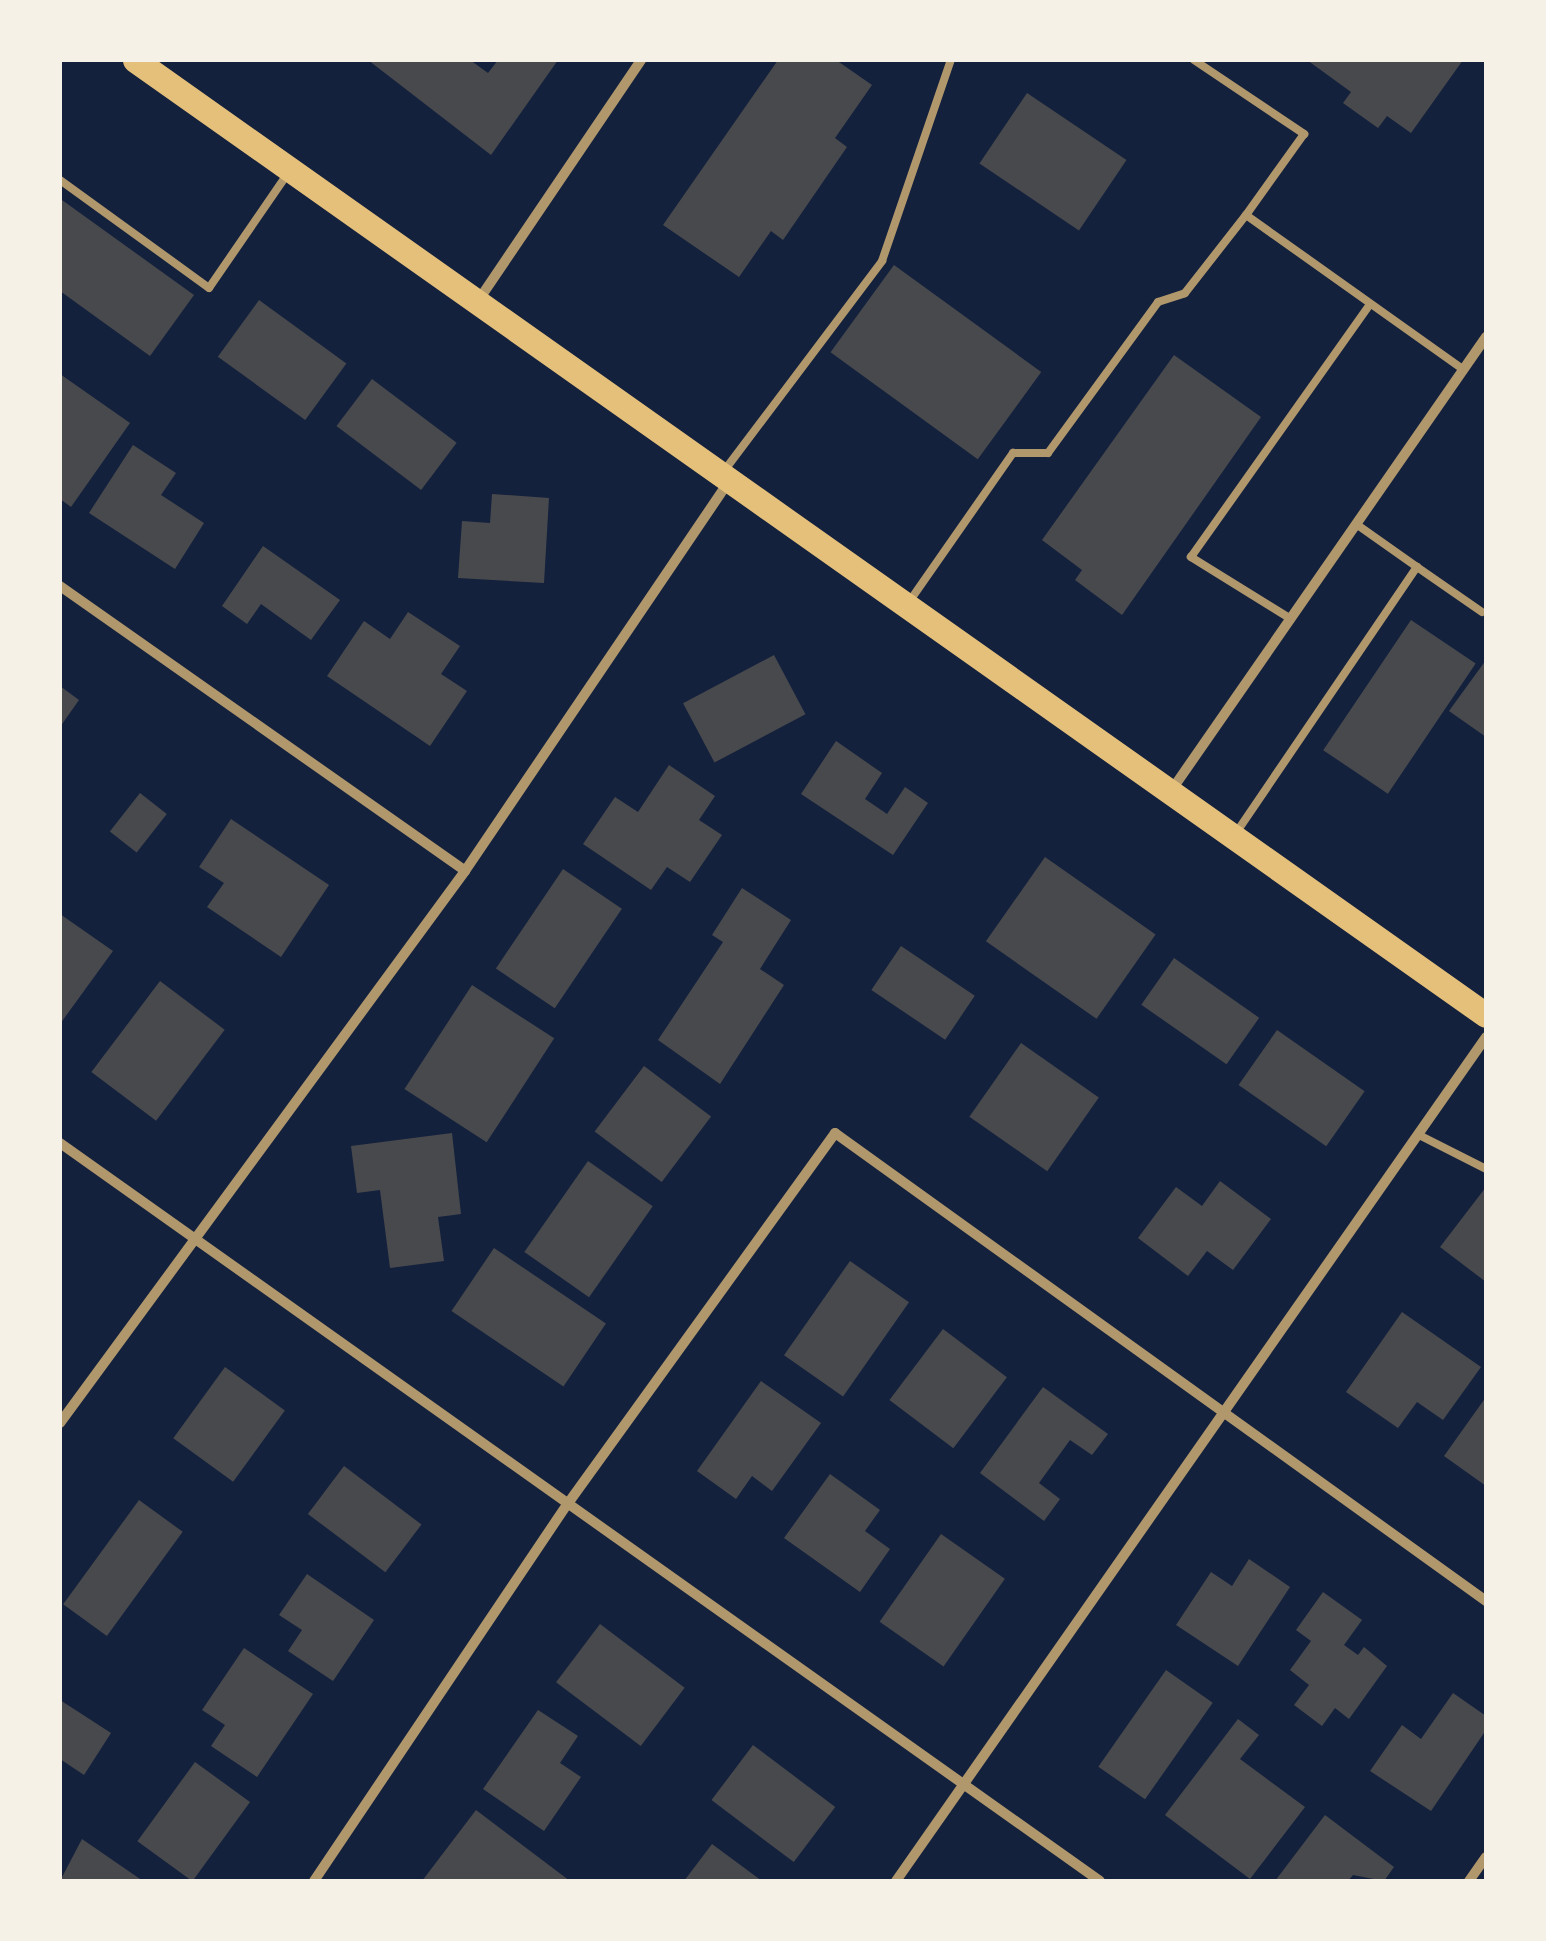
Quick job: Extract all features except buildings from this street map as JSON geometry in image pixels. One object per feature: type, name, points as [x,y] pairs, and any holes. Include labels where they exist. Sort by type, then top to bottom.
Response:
[{"type":"main road","points":[[135,60],[1486,1015]]},
{"type":"street","points":[[477,302],[641,60]]},
{"type":"street","points":[[1170,792],[1486,337]]},
{"type":"street","points":[[60,1423],[464,871],[726,478]]},
{"type":"street","points":[[60,586],[464,871]]},
{"type":"street","points":[[896,1881],[960,1784],[1486,1037]]},
{"type":"street","points":[[314,1881],[568,1502],[835,1133],[1222,1416],[1486,1600]]},
{"type":"street","points":[[60,1143],[1100,1881]]},
{"type":"street","points":[[1469,1881],[1486,1858]]},
{"type":"lane","points":[[726,478],[882,261],[952,60]]},
{"type":"lane","points":[[906,606],[1013,454],[1048,452],[1158,302],[1185,293],[1304,134],[1194,60]]},
{"type":"lane","points":[[60,180],[210,288],[290,170]]},
{"type":"lane","points":[[1246,215],[1464,370]]},
{"type":"lane","points":[[1291,618],[1191,556],[1370,304]]},
{"type":"lane","points":[[1356,524],[1482,612]]},
{"type":"lane","points":[[1234,837],[1418,567]]},
{"type":"lane","points":[[1419,1135],[1486,1169]]}]
